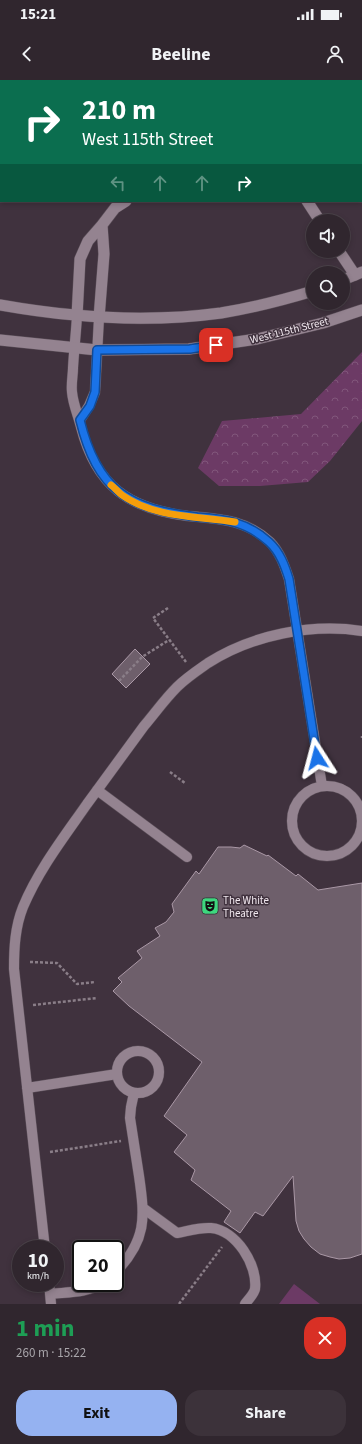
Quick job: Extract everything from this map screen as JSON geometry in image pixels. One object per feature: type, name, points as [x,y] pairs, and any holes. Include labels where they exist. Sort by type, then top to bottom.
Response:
[{"type":"street","points":[[77,316],[80,259],[88,241],[115,208],[124,202]]},
{"type":"street","points":[[308,202],[315,214]]},
{"type":"street","points":[[99,318],[104,254],[102,225]]},
{"type":"street","points":[[345,258],[359,274]]},
{"type":"street","points":[[0,305],[99,318],[177,317],[221,312],[269,304],[306,293]]},
{"type":"street","name":"West 115th Street","points":[[0,340],[97,350],[190,349],[257,339],[323,323],[362,310]]},
{"type":"lane","points":[[77,316],[72,390],[73,403],[80,420],[85,441],[94,462],[107,481],[123,495],[143,506],[163,512],[236,522],[253,530],[270,543],[282,560],[289,579],[322,786]]},
{"type":"lane","points":[[80,420],[90,406],[95,392],[99,318]]},
{"type":"lane","points":[[44,1240],[14,969],[16,934],[23,908],[34,884],[47,862],[97,790],[159,707],[178,686],[209,662],[242,646],[262,639],[298,631],[334,629],[362,631]]},
{"type":"lane","points":[[322,786],[333,786],[352,796],[358,805],[362,816],[358,837],[351,846],[342,852],[332,855],[320,855],[308,850],[300,842],[294,832],[292,820],[294,808],[301,798],[310,790],[322,786]]},
{"type":"lane","points":[[97,790],[187,857]]},
{"type":"lane","points":[[141,1051],[154,1057],[159,1070],[158,1077],[156,1083],[151,1089],[145,1092],[134,1093],[126,1090],[120,1084],[117,1074],[118,1064],[128,1053],[141,1051]]},
{"type":"lane","points":[[27,1088],[117,1074]]},
{"type":"lane","points":[[124,1262],[132,1252],[139,1238],[143,1224],[143,1208],[130,1113],[134,1093]]},
{"type":"lane","points":[[143,1208],[177,1233],[212,1228],[226,1234],[239,1244],[248,1257],[254,1274],[255,1290],[244,1304]]},
{"type":"lane","points":[[50,1299],[78,1292]]},
{"type":"path","points":[[168,608],[153,618],[188,666]]},
{"type":"path","points":[[119,681],[142,657],[169,640]]},
{"type":"path","points":[[170,772],[185,783]]},
{"type":"path","points":[[30,962],[57,963],[78,984],[95,982]]},
{"type":"path","points":[[33,1005],[96,998]]},
{"type":"path","points":[[50,1152],[130,1140],[133,1136]]},
{"type":"path","points":[[179,1304],[230,1237]]},
{"type":"green space","points":[[362,352],[362,421],[330,461],[308,482],[260,486],[219,486],[198,468],[222,421],[301,414]]},
{"type":"green space","points":[[294,1284],[320,1304],[279,1304]]},
{"type":"building","points":[[135,649],[150,664],[126,688],[112,674]]},
{"type":"building","points":[[244,845],[267,856],[268,855],[296,876],[298,874],[318,890],[362,883],[362,1254],[350,1258],[339,1259],[320,1254],[304,1239],[299,1231],[296,1221],[293,1176],[263,1216],[255,1212],[240,1233],[224,1222],[231,1211],[191,1180],[195,1170],[174,1152],[187,1135],[164,1116],[202,1062],[129,1006],[113,991],[122,982],[118,978],[142,958],[137,951],[160,936],[155,928],[166,922],[174,912],[172,904],[196,871],[199,874],[218,847],[240,848]]},
{"type":"slow traffic","points":[[111,485],[123,495],[143,506],[163,512],[235,522]]},
{"type":"place","name":"The White Theatre","points":[[210,906]]},
{"type":"route","points":[[216,345],[190,349],[97,350],[95,392],[90,406],[80,420],[85,441],[94,462],[107,481],[123,495],[143,506],[163,512],[236,522],[253,530],[270,543],[282,560],[289,579],[317,758]]}]
